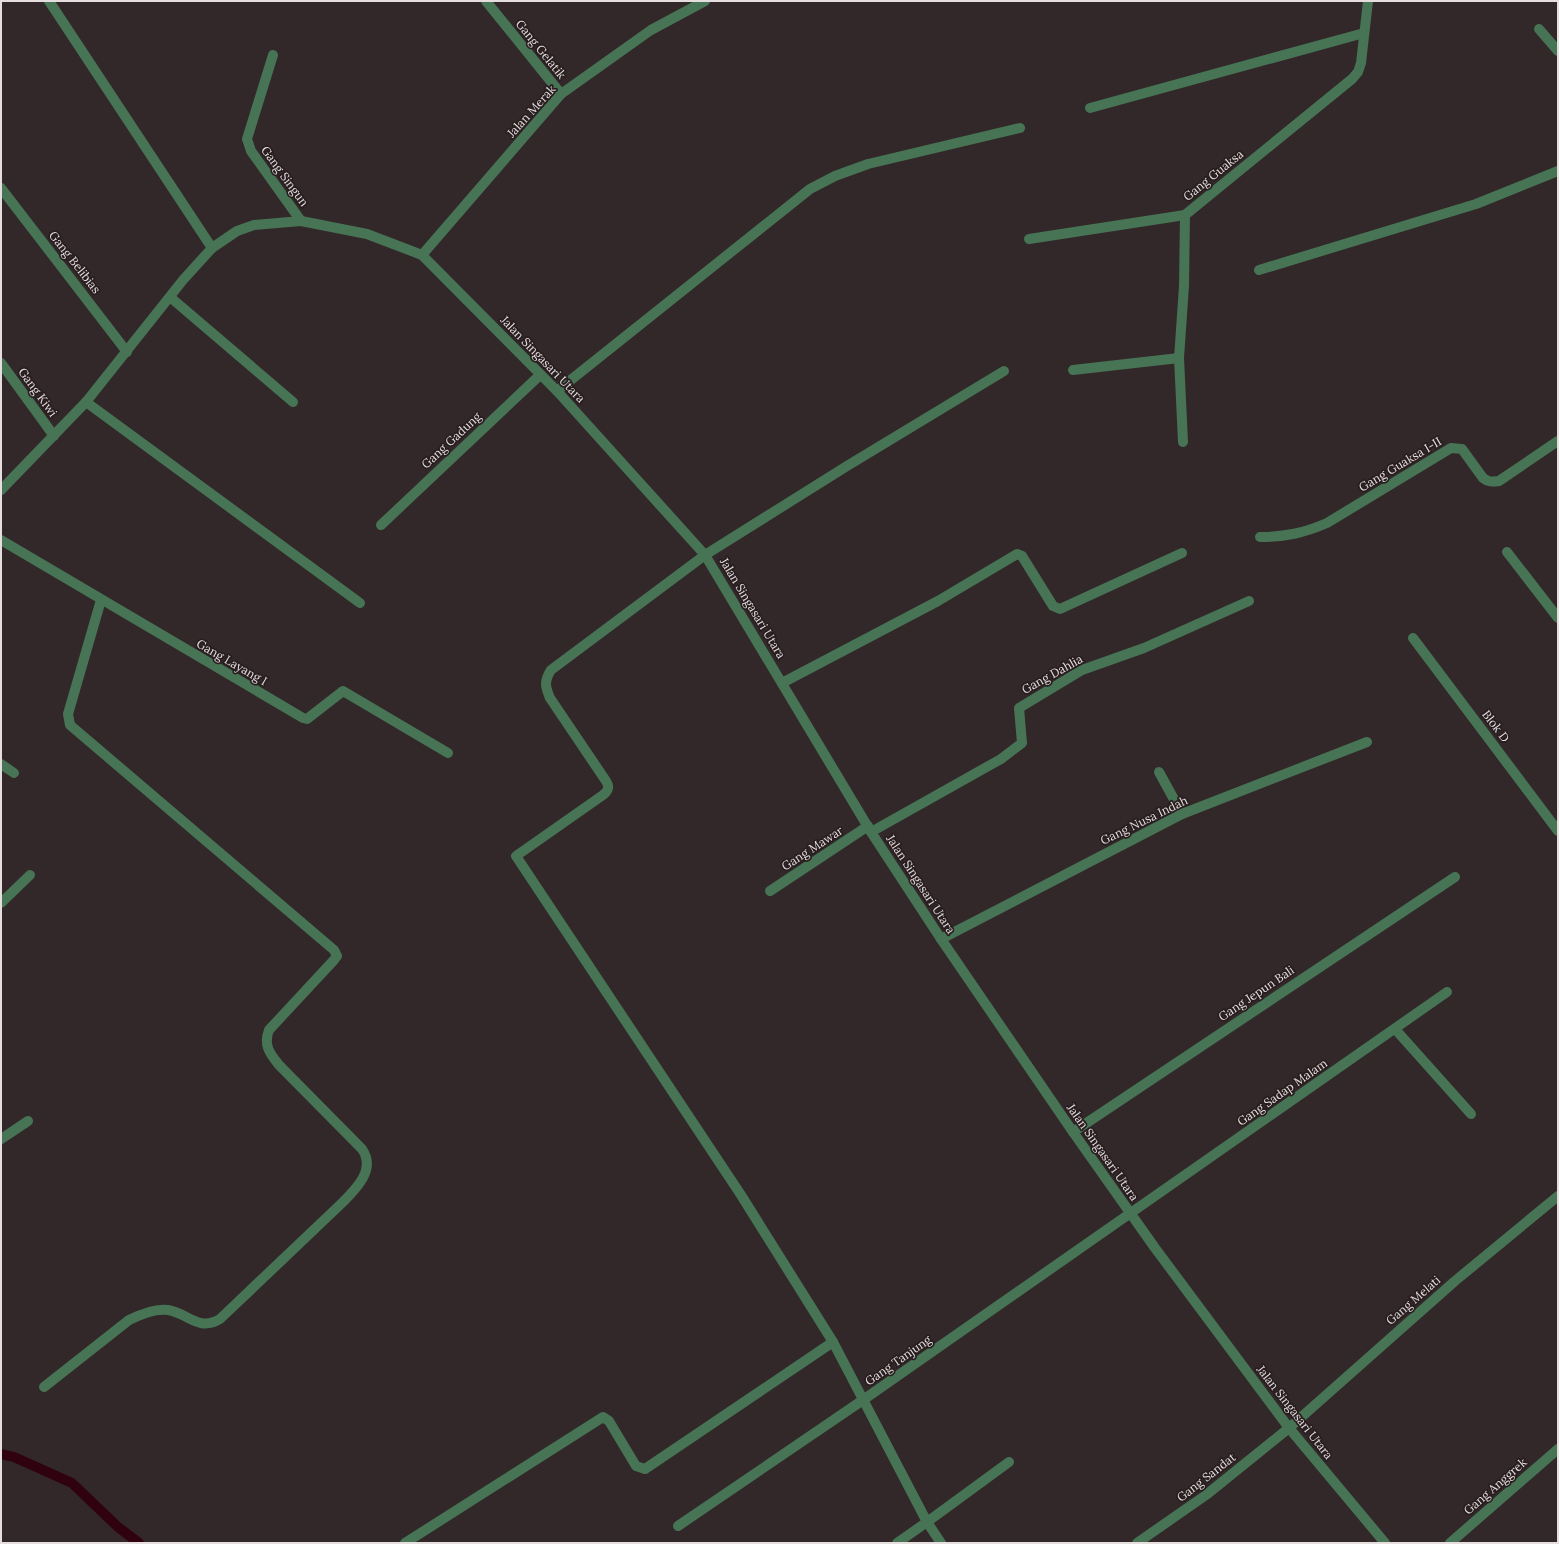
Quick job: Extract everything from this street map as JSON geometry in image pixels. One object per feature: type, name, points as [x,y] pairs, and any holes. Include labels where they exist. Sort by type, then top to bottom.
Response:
[{"type":"street","points":[[49,1],[212,248]]},
{"type":"street","name":"Gang Gelatik","points":[[486,1],[561,94]]},
{"type":"street","name":"Jalan Merak","points":[[422,255],[561,94],[651,30],[705,1]]},
{"type":"street","name":"Gang Guaksa","points":[[1183,442],[1179,358],[1184,286],[1185,215],[1352,79],[1358,72],[1361,63],[1368,1]]},
{"type":"street","points":[[1539,29],[1558,51]]},
{"type":"street","points":[[1090,108],[1364,33]]},
{"type":"street","name":"Gang Singun","points":[[273,55],[247,139],[251,151],[301,220]]},
{"type":"street","points":[[557,391],[810,189],[835,176],[868,164],[1020,128]]},
{"type":"street","points":[[1259,270],[1476,204],[1558,171]]},
{"type":"street","name":"Gang Belibias","points":[[1,188],[127,352]]},
{"type":"street","points":[[1029,239],[1185,215]]},
{"type":"street","points":[[1,490],[86,402],[170,297],[212,248],[237,231],[254,225],[301,220],[367,234],[422,255]]},
{"type":"street","name":"Jalan Singasari Utara","points":[[422,255],[557,391],[706,556],[870,829],[941,939],[1073,1132],[1289,1428],[1385,1543]]},
{"type":"street","points":[[170,297],[293,402]]},
{"type":"street","points":[[1073,370],[1179,358]]},
{"type":"street","name":"Gang Kiwi","points":[[1,363],[54,436]]},
{"type":"street","points":[[941,1543],[927,1522],[833,1342],[741,1195],[516,856],[603,796],[609,785],[550,698],[546,688],[545,679],[551,670],[706,556],[847,466],[1004,371]]},
{"type":"street","name":"Gang Gadung","points":[[381,525],[540,375]]},
{"type":"street","points":[[86,402],[360,603]]},
{"type":"street","name":"Gang Guaksa I-II","points":[[1260,537],[1284,537],[1307,532],[1327,523],[1451,448],[1462,449],[1483,478],[1492,482],[1499,481],[1558,441]]},
{"type":"street","name":"Gang Layang I","points":[[1,540],[303,718],[307,719],[343,691],[448,753]]},
{"type":"street","points":[[1507,552],[1558,618]]},
{"type":"street","points":[[782,683],[938,602],[1017,554],[1022,556],[1052,606],[1060,609],[1182,553]]},
{"type":"street","points":[[44,1387],[129,1320],[142,1314],[170,1310],[201,1324],[214,1323],[220,1319],[343,1202],[364,1177],[366,1169],[366,1160],[362,1149],[279,1065],[269,1054],[267,1045],[268,1030],[334,960],[337,956],[334,950],[70,726],[68,714],[101,600]]},
{"type":"street","name":"Gang Dahlia","points":[[870,829],[1001,759],[1022,743],[1019,708],[1025,704],[1082,670],[1144,648],[1248,601]]},
{"type":"street","name":"Blok D","points":[[1413,638],[1558,831]]},
{"type":"street","name":"Gang Nusa Indah","points":[[941,939],[1182,814],[1367,742]]},
{"type":"street","points":[[1,764],[14,773]]},
{"type":"street","points":[[1159,772],[1182,814]]},
{"type":"street","name":"Gang Mawar","points":[[770,891],[870,829]]},
{"type":"street","points":[[1,903],[30,875]]},
{"type":"street","name":"Gang Jepun Bali","points":[[1073,1132],[1455,877]]},
{"type":"street","name":"Gang Sadap Malam","points":[[1131,1213],[1447,992]]},
{"type":"street","points":[[1395,1029],[1471,1114]]},
{"type":"street","points":[[1,1139],[28,1121]]},
{"type":"street","name":"Gang Melati","points":[[1289,1428],[1455,1281],[1558,1196]]},
{"type":"street","name":"Gang Tanjung","points":[[678,1526],[863,1400],[1131,1213]]},
{"type":"street","points":[[405,1543],[603,1417],[606,1417],[636,1466],[645,1469],[833,1342]]},
{"type":"street","name":"Gang Sandat","points":[[1137,1543],[1206,1496],[1289,1428]]},
{"type":"street","name":"Gang Anggrek","points":[[1450,1543],[1558,1449]]},
{"type":"street","points":[[897,1543],[1009,1462]]},
{"type":"waterway","points":[[1,1454],[14,1457],[72,1483],[118,1527],[139,1543]]}]
